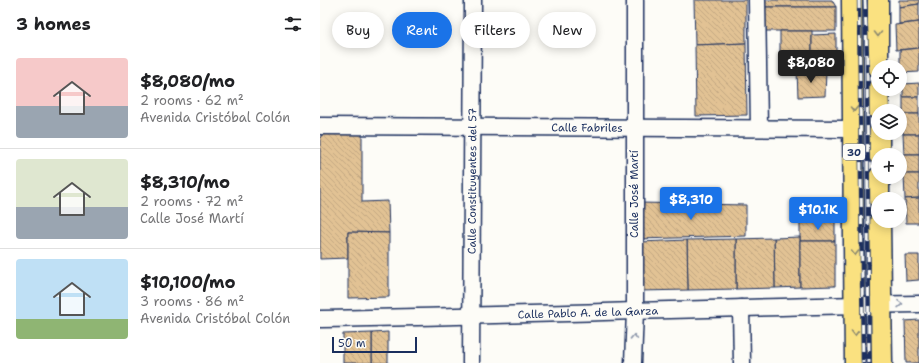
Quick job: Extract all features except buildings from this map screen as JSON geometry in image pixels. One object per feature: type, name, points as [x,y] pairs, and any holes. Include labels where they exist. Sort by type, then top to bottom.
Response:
[{"type":"main road","name":"30","points":[[852,0],[855,363]]},
{"type":"main road","points":[[878,0],[878,60]]},
{"type":"main road","points":[[880,228],[882,363]]},
{"type":"street","name":"Calle Constituyentes del 57","points":[[471,363],[473,0]]},
{"type":"street","name":"Calle José Martí","points":[[634,0],[634,363]]},
{"type":"street","points":[[757,0],[759,128]]},
{"type":"street","name":"Calle Fabriles","points":[[320,126],[854,129]]},
{"type":"street","points":[[855,304],[919,304]]},
{"type":"street","name":"Calle Pablo A. de la Garza","points":[[320,319],[471,317],[855,304]]},
{"type":"street","points":[[741,308],[742,363]]},
{"type":"railway","points":[[859,0],[863,363]]},
{"type":"railway","points":[[865,0],[867,59],[869,363]]}]
